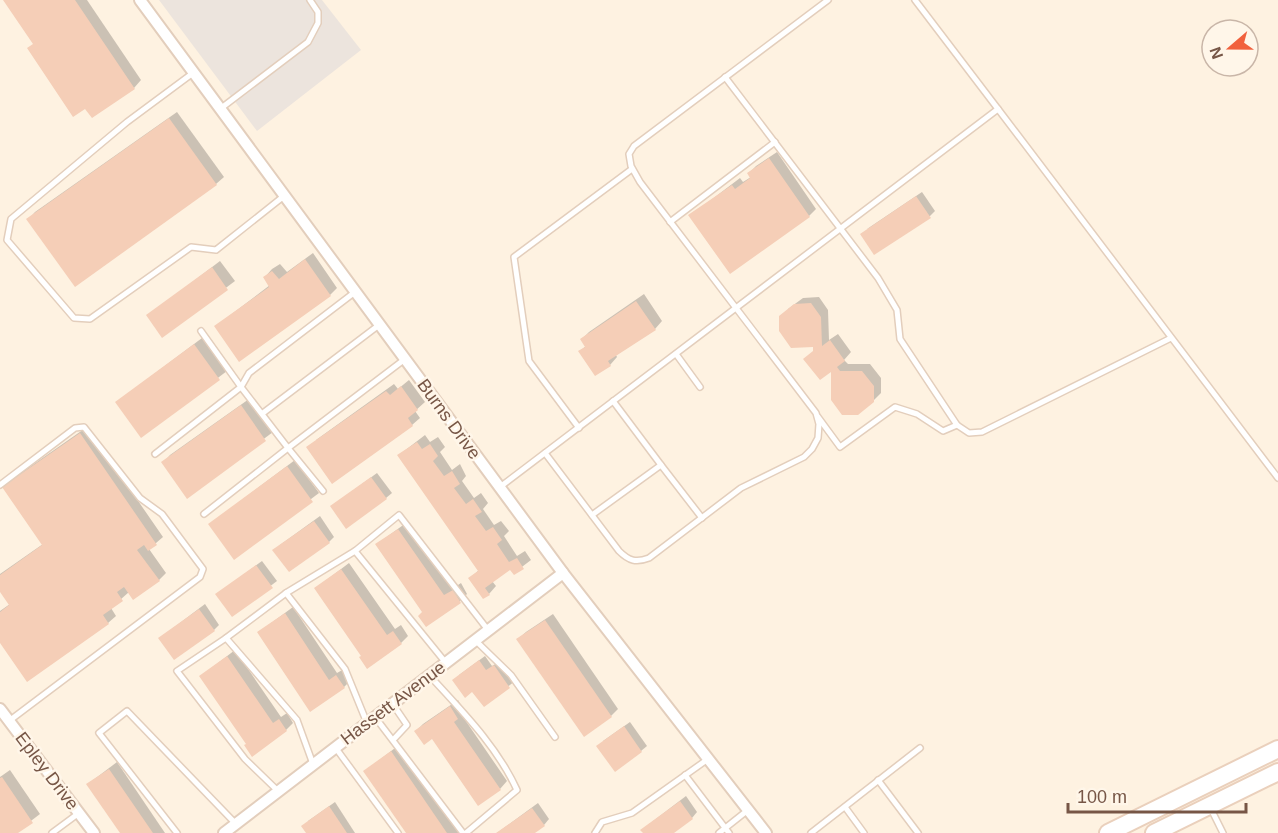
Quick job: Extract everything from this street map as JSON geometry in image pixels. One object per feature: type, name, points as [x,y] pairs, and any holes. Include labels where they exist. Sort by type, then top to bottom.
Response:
[{"type":"main road","points":[[1108,833],[1278,749]]},
{"type":"main road","points":[[1154,833],[1278,772]]},
{"type":"street","name":"Burns Drive","points":[[140,0],[563,573],[766,833]]},
{"type":"street","name":"Hassett Avenue","points":[[224,833],[563,573]]},
{"type":"street","name":"Epley Drive","points":[[0,711],[94,833]]},
{"type":"lane","points":[[220,110],[308,42],[318,23],[318,12],[310,0]]},
{"type":"lane","points":[[828,0],[634,146],[629,154],[632,169],[840,447],[895,407],[917,414],[943,431],[957,425]]},
{"type":"lane","points":[[915,0],[1278,478]]},
{"type":"lane","points":[[194,73],[127,122],[10,219],[7,240],[74,318],[90,319],[191,247],[216,250],[284,196]]},
{"type":"lane","points":[[726,77],[878,278],[897,310],[900,339],[957,425],[969,433],[982,432],[1171,338]]},
{"type":"lane","points":[[500,488],[998,109]]},
{"type":"lane","points":[[670,222],[775,142]]},
{"type":"lane","points":[[579,428],[529,361],[514,257],[632,169]]},
{"type":"lane","points":[[154,454],[241,387],[249,373],[355,292]]},
{"type":"lane","points":[[263,413],[380,325]]},
{"type":"lane","points":[[201,331],[241,387],[323,491]]},
{"type":"lane","points":[[676,354],[700,387]]},
{"type":"lane","points":[[204,513],[405,359]]},
{"type":"lane","points":[[613,401],[702,518]]},
{"type":"lane","points":[[545,453],[619,551],[628,560],[639,561],[649,558],[741,488],[804,457],[818,438],[819,424],[816,413]]},
{"type":"lane","points":[[0,485],[75,428],[84,427],[140,498],[162,514],[203,569],[200,578],[9,721]]},
{"type":"lane","points":[[592,515],[661,465]]},
{"type":"lane","points":[[278,791],[245,759],[177,671],[286,593],[355,550],[399,515],[488,630]]},
{"type":"lane","points":[[355,550],[446,663]]},
{"type":"lane","points":[[286,593],[345,669],[371,720],[398,747],[464,833],[517,790],[509,772],[464,713],[429,675]]},
{"type":"lane","points":[[226,638],[297,720],[313,764]]},
{"type":"lane","points":[[475,640],[511,675],[555,737]]},
{"type":"lane","points":[[392,703],[407,725],[393,741]]},
{"type":"lane","points":[[177,833],[99,733],[127,711],[236,824]]},
{"type":"lane","points":[[335,747],[398,833]]},
{"type":"lane","points":[[811,833],[820,830],[844,807],[920,748]]},
{"type":"lane","points":[[595,833],[602,822],[632,813],[708,759]]},
{"type":"lane","points":[[685,775],[727,831]]},
{"type":"lane","points":[[878,780],[918,833]]},
{"type":"lane","points":[[1209,806],[1223,833]]},
{"type":"lane","points":[[844,807],[864,833]]},
{"type":"lane","points":[[719,833],[727,831],[748,810]]},
{"type":"lane","points":[[52,833],[79,813]]},
{"type":"shaded area","points":[[159,0],[322,0],[361,50],[257,131]]},
{"type":"building","points":[[3,0],[75,0],[135,89],[92,118],[85,109],[73,117],[27,48],[33,44]]},
{"type":"building","points":[[169,118],[217,185],[75,287],[26,219]]},
{"type":"building","points":[[769,158],[810,217],[730,274],[688,215],[732,185],[735,189],[750,178],[747,173]]},
{"type":"building","points":[[916,196],[931,218],[874,255],[860,234]]},
{"type":"building","points":[[305,259],[331,296],[239,362],[214,326],[269,287],[263,277],[272,271],[279,279]]},
{"type":"building","points":[[212,267],[228,290],[162,338],[146,315]]},
{"type":"building","points":[[636,301],[656,330],[608,361],[611,366],[595,376],[578,351],[585,347],[580,339]]},
{"type":"building","points":[[811,303],[821,317],[822,346],[830,340],[845,361],[837,367],[840,371],[862,371],[874,386],[874,402],[858,415],[842,415],[831,400],[831,372],[820,380],[803,359],[813,351],[813,347],[791,348],[779,331],[779,316],[794,304]]},
{"type":"building","points":[[194,344],[220,380],[141,438],[115,402]]},
{"type":"building","points":[[401,386],[418,410],[408,418],[413,426],[332,484],[306,447],[386,391],[390,395]]},
{"type":"building","points":[[241,405],[266,441],[187,499],[161,462]]},
{"type":"building","points":[[80,433],[157,545],[148,551],[144,545],[137,550],[160,581],[133,600],[124,587],[117,592],[123,601],[103,615],[109,624],[27,682],[0,643],[0,612],[9,605],[0,592],[0,575],[42,545],[2,487]]},
{"type":"building","points":[[417,442],[422,449],[430,444],[438,456],[433,461],[444,476],[452,471],[460,484],[454,488],[466,504],[473,499],[482,512],[475,516],[486,531],[493,527],[502,540],[497,544],[509,562],[517,558],[524,569],[514,575],[510,570],[485,588],[490,595],[483,599],[468,578],[478,571],[397,455]]},
{"type":"building","points":[[287,466],[313,502],[234,560],[208,524]]},
{"type":"building","points":[[371,477],[387,499],[346,529],[330,506]]},
{"type":"building","points":[[314,521],[330,543],[289,572],[272,550]]},
{"type":"building","points":[[398,529],[444,595],[453,590],[461,603],[426,627],[418,616],[422,612],[375,544]]},
{"type":"building","points":[[256,565],[273,588],[232,617],[215,594]]},
{"type":"building","points":[[341,569],[387,635],[393,631],[402,644],[367,669],[359,657],[361,656],[314,588]]},
{"type":"building","points":[[199,609],[215,631],[174,660],[158,638]]},
{"type":"building","points":[[285,613],[329,680],[336,675],[345,688],[310,712],[257,632]]},
{"type":"building","points":[[545,620],[612,717],[584,737],[516,639]]},
{"type":"building","points":[[227,656],[273,723],[279,719],[287,731],[252,757],[244,745],[246,744],[199,676]]},
{"type":"building","points":[[479,660],[486,670],[494,665],[510,688],[484,707],[472,692],[465,698],[452,680]]},
{"type":"building","points":[[450,706],[458,719],[454,722],[501,790],[478,806],[432,739],[424,745],[414,731]]},
{"type":"building","points":[[624,726],[642,752],[615,772],[596,746]]},
{"type":"building","points":[[391,751],[447,833],[406,833],[363,771]]},
{"type":"building","points":[[109,769],[153,833],[120,833],[86,784]]},
{"type":"building","points":[[2,777],[33,823],[18,833],[0,833],[0,778]]},
{"type":"building","points":[[680,801],[693,819],[674,833],[643,833],[640,830]]},
{"type":"building","points":[[329,806],[347,833],[306,833],[301,826]]},
{"type":"building","points":[[532,808],[545,826],[535,833],[496,833]]}]
